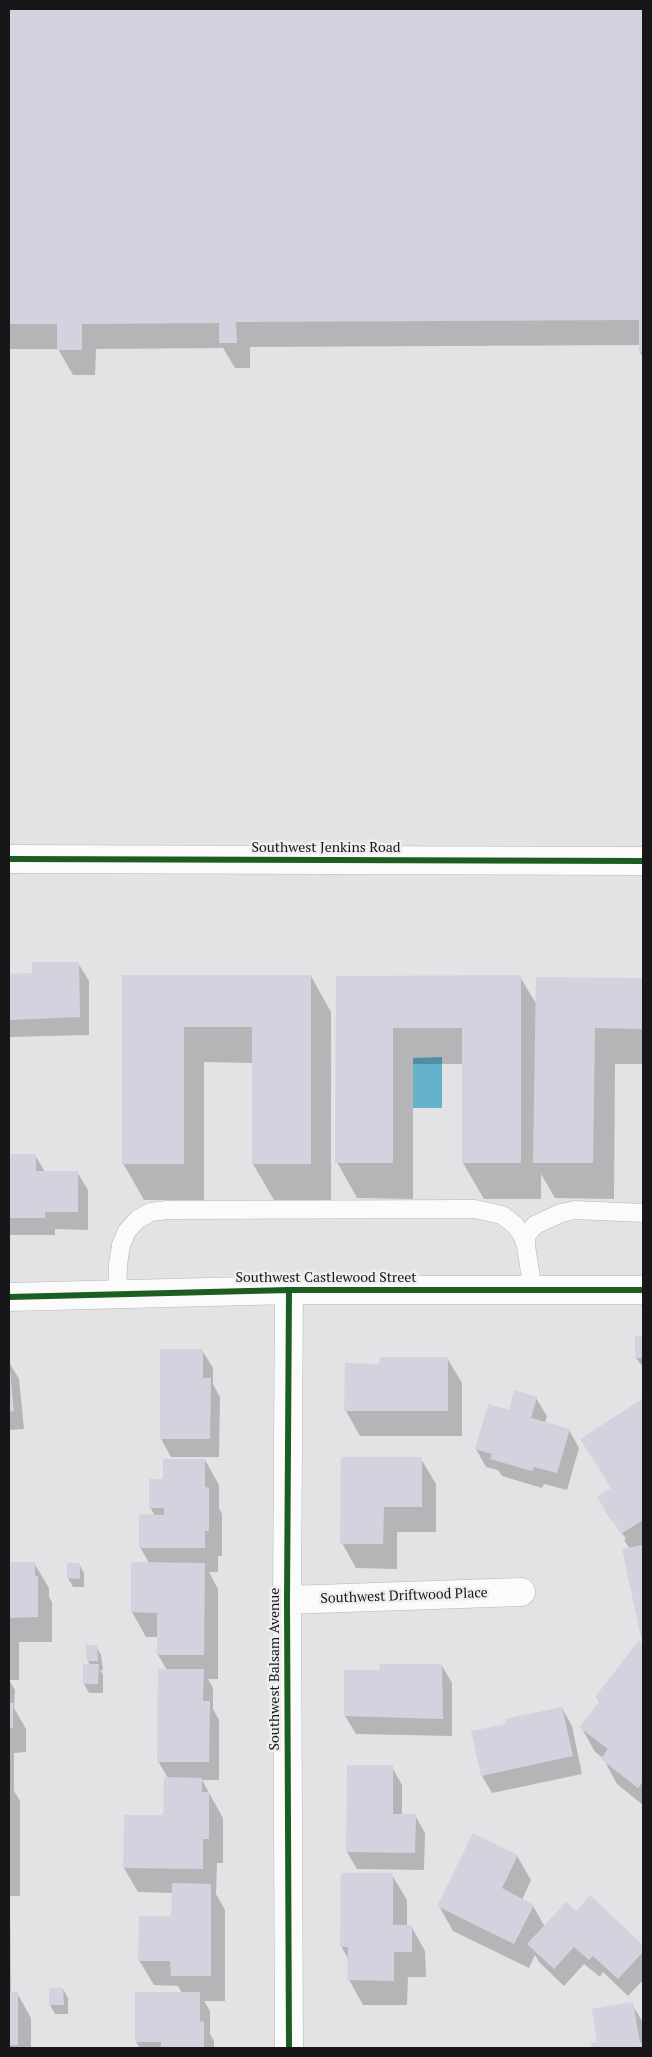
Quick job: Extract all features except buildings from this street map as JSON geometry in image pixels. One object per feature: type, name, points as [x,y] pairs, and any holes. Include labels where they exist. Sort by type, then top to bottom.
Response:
[{"type":"street","name":"Southwest Jenkins Road","points":[[9,859],[643,861]]},
{"type":"street","name":"Southwest Castlewood Street","points":[[9,1297],[289,1290],[643,1290]]},
{"type":"street","name":"Southwest Balsam Avenue","points":[[289,1290],[287,1600],[289,2048]]},
{"type":"street","name":"Southwest Driftwood Place","points":[[287,1600],[521,1592]]},
{"type":"lane","points":[[117,1294],[118,1265],[126,1231],[138,1219],[151,1212],[167,1210],[475,1208],[502,1215],[515,1225],[522,1235],[526,1246]]},
{"type":"lane","points":[[533,1291],[526,1236],[535,1225],[561,1213],[574,1210],[643,1213]]},
{"type":"water","points":[[442,1057],[442,1108],[413,1108],[413,1058]]},
{"type":"cycle path","points":[[9,859],[643,861]]},
{"type":"cycle path","points":[[9,1297],[289,1290],[643,1290]]},
{"type":"cycle path","points":[[289,1290],[287,1600],[289,2048]]}]
